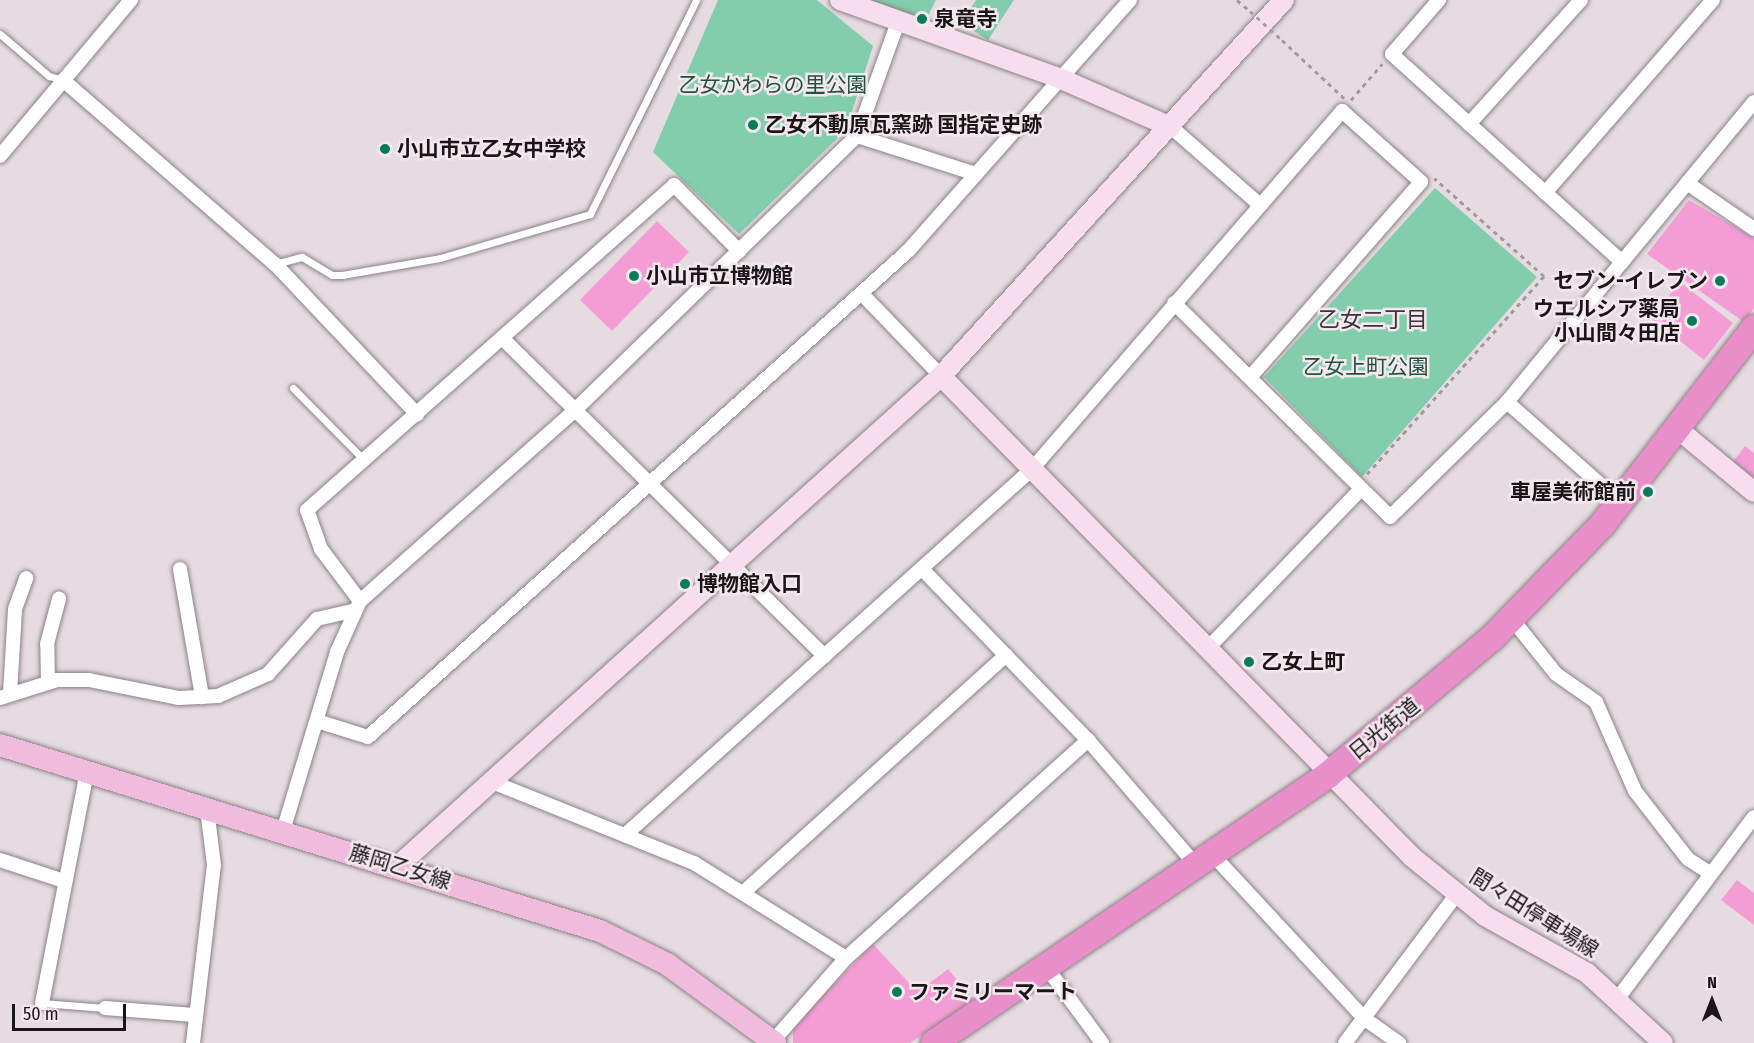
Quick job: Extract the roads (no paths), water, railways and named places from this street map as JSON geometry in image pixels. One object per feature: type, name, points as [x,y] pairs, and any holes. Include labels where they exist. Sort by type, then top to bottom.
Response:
[{"type":"highway","name":"日光街道","points":[[934,1043],[1328,775],[1512,619],[1620,502],[1679,430],[1754,328]]},
{"type":"main road","name":"藤岡乙女線","points":[[0,745],[399,865],[600,931],[667,964],[774,1042]]},
{"type":"street","points":[[0,156],[131,0]]},
{"type":"street","points":[[840,0],[897,25],[1059,78],[1171,127],[1259,204]]},
{"type":"street","points":[[316,722],[368,737],[908,251],[1130,0]]},
{"type":"street","points":[[399,865],[732,561],[941,376],[1171,127],[1284,0]]},
{"type":"street","points":[[1439,0],[1392,54],[1622,262]]},
{"type":"street","points":[[1469,124],[1581,0]]},
{"type":"street","points":[[1545,193],[1713,0]]},
{"type":"street","points":[[26,578],[15,609],[5,696],[48,683],[89,680],[179,699],[202,697],[244,688],[268,674],[316,619],[357,605],[575,410],[856,136],[897,25]]},
{"type":"street","points":[[63,80],[275,264],[417,414]]},
{"type":"street","points":[[1174,303],[1390,517],[1507,402],[1754,102]]},
{"type":"street","points":[[625,835],[1032,469],[1259,204],[1346,107],[1421,182],[1250,378]]},
{"type":"street","points":[[856,136],[976,174]]},
{"type":"street","points":[[1687,183],[1754,228]]},
{"type":"street","points":[[357,605],[321,549],[307,510],[674,185],[739,250]]},
{"type":"street","points":[[862,294],[941,376]]},
{"type":"street","points":[[502,338],[732,561],[825,656]]},
{"type":"street","name":"間々田停車場線","points":[[941,376],[1208,648],[1328,775],[1456,895],[1618,998],[1663,1043]]},
{"type":"street","points":[[1507,402],[1620,502]]},
{"type":"street","points":[[1679,430],[1754,492]]},
{"type":"street","points":[[1208,648],[1360,487]]},
{"type":"street","points":[[180,569],[202,697]]},
{"type":"street","points":[[922,569],[1204,859],[1365,1019],[1399,1043]]},
{"type":"street","points":[[48,683],[47,644],[59,599]]},
{"type":"street","points":[[283,831],[316,722],[357,605]]},
{"type":"street","points":[[1512,619],[1556,674],[1596,702],[1635,791],[1688,859],[1711,874]]},
{"type":"street","points":[[745,891],[1006,655]]},
{"type":"street","points":[[774,1042],[846,958],[1088,740]]},
{"type":"street","points":[[42,1003],[87,772]]},
{"type":"street","points":[[490,780],[625,835],[745,891],[846,958]]},
{"type":"street","points":[[193,1043],[194,1015],[214,865],[207,809]]},
{"type":"street","points":[[1618,998],[1754,817]]},
{"type":"street","points":[[0,860],[64,881]]},
{"type":"street","points":[[1345,1043],[1456,895]]},
{"type":"street","points":[[1047,968],[1102,1043]]},
{"type":"street","points":[[105,1008],[194,1015]]},
{"type":"lane","points":[[275,264],[302,257],[332,275],[342,275],[440,258],[590,214],[696,0]]},
{"type":"lane","points":[[0,34],[49,76],[63,80]]},
{"type":"lane","points":[[293,388],[364,460]]},
{"type":"lane","points":[[42,1003],[105,1008]]},
{"type":"place","name":"泉竜寺","points":[[922,19]]},
{"type":"place","name":"乙女不動原瓦窯跡 国指定史跡","points":[[753,125]]},
{"type":"place","name":"小山市立乙女中学校","points":[[385,149]]},
{"type":"place","name":"小山市立博物館","points":[[634,276]]},
{"type":"place","name":"セブン-イレブン","points":[[1720,281]]},
{"type":"place","name":"ウエルシア薬局 小山間々田店","points":[[1692,321]]},
{"type":"place","name":"車屋美術館前","points":[[1648,492]]},
{"type":"place","name":"博物館入口","points":[[685,584]]},
{"type":"place","name":"乙女上町","points":[[1249,662]]},
{"type":"place","name":"ファミリーマート","points":[[897,992]]},
{"type":"district","name":"乙女二丁目","points":[[1373,320]]},
{"type":"park label","name":"乙女かわらの里公園","points":[[773,85]]},
{"type":"park label","name":"乙女上町公園","points":[[1366,367]]}]
